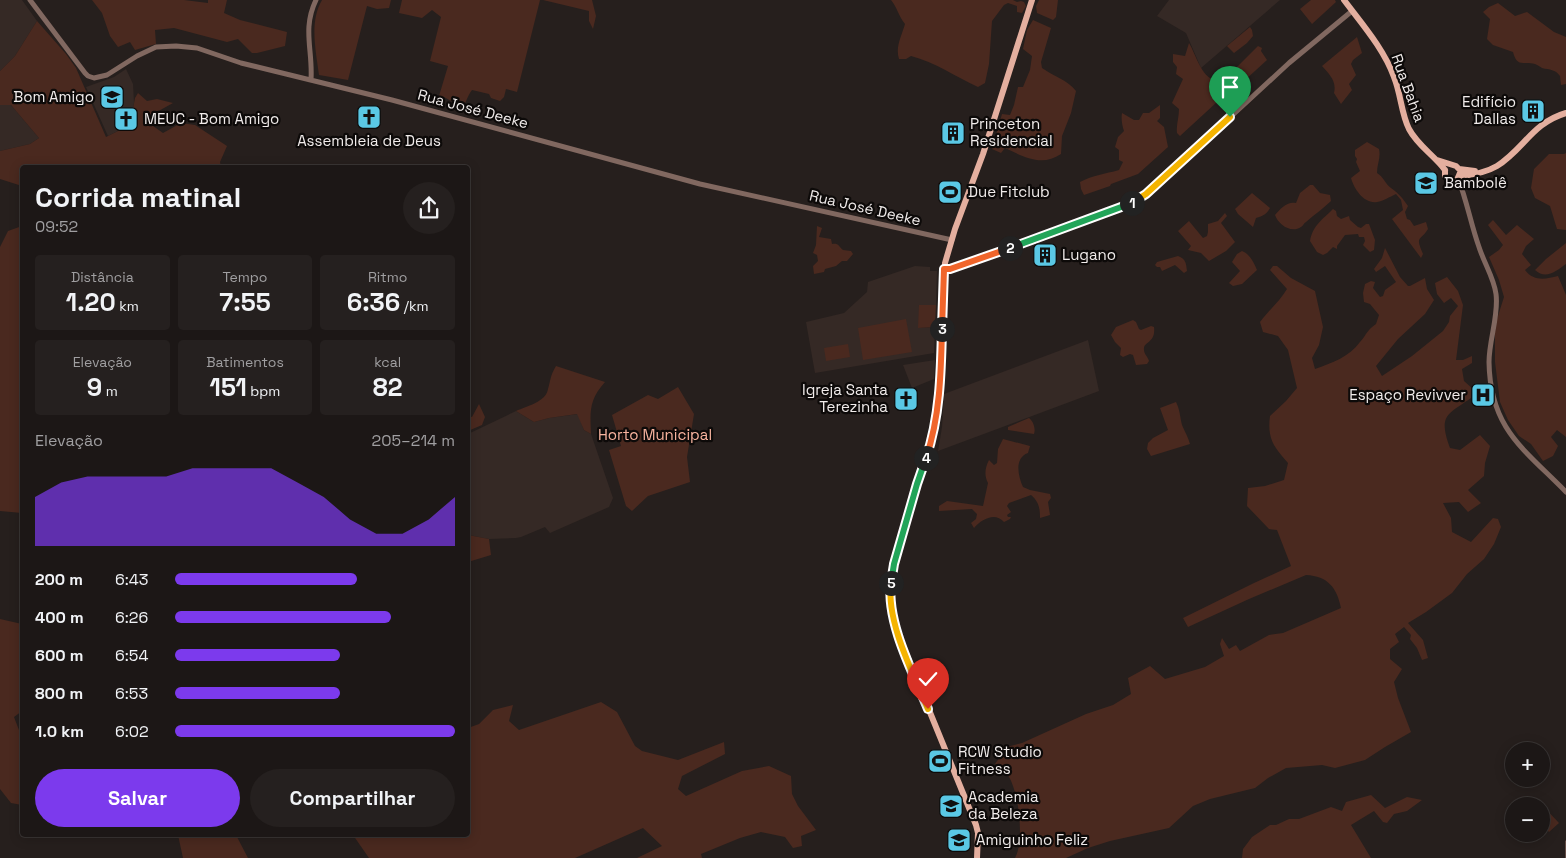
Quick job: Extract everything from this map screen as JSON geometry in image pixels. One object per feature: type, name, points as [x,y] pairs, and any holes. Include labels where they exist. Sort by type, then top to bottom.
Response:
[{"type":"main road","points":[[978,858],[977,829],[907,658],[892,614],[890,594],[894,564],[935,429],[940,380],[944,269],[1032,0]]},
{"type":"main road","name":"Rua Bahia","points":[[1344,0],[1388,63],[1395,79],[1409,130],[1421,146],[1445,170]]},
{"type":"main road","points":[[1482,171],[1451,165],[1445,170],[1445,176],[1447,179],[1457,178],[1482,171],[1500,164],[1543,123],[1566,113]]},
{"type":"main road","name":"Rua Bahia","points":[[1434,158],[1451,165]]},
{"type":"main road","points":[[1457,178],[1459,168]]},
{"type":"street","name":"Rua José Deeke","points":[[30,0],[85,73],[91,78],[99,78],[113,72],[147,50],[156,47],[197,48],[241,63],[430,110],[698,183],[952,240]]},
{"type":"street","points":[[311,80],[308,31],[311,12],[316,0]]},
{"type":"street","points":[[944,269],[950,269],[978,260],[1114,210],[1146,194],[1289,63],[1352,11]]},
{"type":"street","points":[[1457,178],[1496,292],[1489,363],[1496,407],[1501,420],[1515,440],[1566,492]]},
{"type":"shaded area","points":[[0,0],[22,0],[37,21],[15,56],[0,71]]},
{"type":"shaded area","points":[[1169,0],[1280,0],[1201,68],[1186,33],[1157,16]]},
{"type":"shaded area","name":"Bom Amigo","points":[[126,69],[133,84],[134,103],[130,125],[108,136],[86,87],[114,77]]},
{"type":"shaded area","points":[[0,105],[11,105],[39,138],[30,144],[0,151]]},
{"type":"shaded area","points":[[915,266],[930,267],[930,271],[937,271],[936,305],[919,306],[919,328],[935,327],[934,353],[815,373],[806,322],[844,313],[867,292],[868,282]]},
{"type":"shaded area","points":[[1088,340],[1099,391],[938,451],[944,394]]},
{"type":"shaded area","points":[[935,360],[934,379],[912,388],[903,365]]},
{"type":"shaded area","points":[[516,411],[534,422],[578,414],[584,430],[591,434],[613,498],[609,507],[550,533],[545,527],[516,538],[489,539],[470,535],[470,433]]},
{"type":"green space","points":[[92,0],[184,0],[208,3],[208,0],[227,0],[224,13],[240,20],[287,32],[285,46],[252,53],[238,39],[227,42],[174,28],[155,30],[156,44],[135,50],[130,42],[118,47],[110,36],[102,13]]},
{"type":"green space","points":[[322,0],[391,0],[389,8],[377,9],[367,6],[348,80],[319,75],[315,47],[315,27],[318,9]]},
{"type":"green space","points":[[402,0],[540,0],[517,92],[506,89],[504,97],[500,101],[491,98],[489,94],[472,90],[462,109],[460,111],[455,109],[453,102],[439,96],[448,66],[430,61],[441,17],[432,10],[422,18],[399,13]]},
{"type":"green space","points":[[543,0],[592,0],[596,16],[593,29],[589,21],[589,11]]},
{"type":"green space","points":[[891,0],[1013,0],[1024,2],[1026,6],[1022,13],[1017,12],[1017,6],[1008,3],[1004,5],[992,21],[989,64],[985,83],[978,87],[920,59],[911,56],[906,59],[899,59],[898,46],[905,24]]},
{"type":"green space","points":[[1039,0],[1058,0],[1056,17],[1053,20],[1037,13],[1036,6]]},
{"type":"green space","points":[[1311,0],[1335,0],[1336,2],[1312,24],[1300,9]]},
{"type":"green space","points":[[1498,3],[1515,16],[1527,12],[1554,32],[1566,37],[1566,84],[1561,85],[1560,76],[1554,71],[1531,63],[1521,63],[1513,52],[1493,45],[1487,39],[1490,19],[1483,12]]},
{"type":"green space","points":[[1033,20],[1051,28],[1041,62],[1042,68],[1065,81],[1076,91],[1071,113],[1062,136],[1061,154],[1047,160],[1019,155],[1005,148],[1001,153],[992,149],[1002,114],[1010,115],[1018,87],[1023,87],[1030,70],[1032,56],[1023,49],[1027,30]]},
{"type":"green space","points":[[37,21],[76,68],[106,137],[130,125],[135,98],[138,93],[147,101],[157,99],[173,103],[155,113],[153,126],[163,133],[181,123],[195,125],[227,146],[220,162],[221,165],[20,165],[20,185],[0,179],[0,151],[30,144],[39,138],[11,105],[0,105],[0,71],[15,56]]},
{"type":"green space","points":[[1250,27],[1253,36],[1234,53],[1227,46]]},
{"type":"green space","points":[[1357,37],[1362,53],[1351,64],[1356,75],[1349,84],[1352,90],[1341,104],[1334,93],[1335,89],[1332,78],[1322,66]]},
{"type":"green space","points":[[1189,43],[1202,69],[1211,79],[1217,81],[1224,80],[1258,46],[1262,48],[1261,51],[1267,60],[1180,136],[1177,133],[1179,109],[1172,103],[1183,79],[1176,74],[1177,67],[1173,62],[1173,54],[1185,56]]},
{"type":"green space","points":[[1160,105],[1160,118],[1157,121],[1164,127],[1168,147],[1138,174],[1084,195],[1080,182],[1094,176],[1119,170],[1123,162],[1119,160],[1119,150],[1115,147],[1118,137],[1124,131],[1122,113],[1134,120],[1139,120],[1143,113],[1149,113]]},
{"type":"green space","points":[[1367,142],[1379,149],[1377,173],[1408,206],[1405,212],[1407,219],[1414,226],[1426,222],[1428,229],[1419,241],[1423,254],[1421,258],[1392,219],[1403,210],[1401,200],[1396,194],[1382,201],[1368,201],[1360,195],[1352,182],[1351,178],[1360,171],[1356,162],[1355,150]]},
{"type":"green space","points":[[1566,153],[1566,230],[1557,229],[1550,206],[1535,198],[1531,188],[1534,169],[1549,154]]},
{"type":"green space","points":[[1310,185],[1313,185],[1320,193],[1330,195],[1331,201],[1301,227],[1289,229],[1285,227],[1275,215],[1287,204],[1296,203],[1300,193]]},
{"type":"green space","points":[[1252,193],[1270,208],[1264,215],[1256,218],[1253,227],[1235,209]]},
{"type":"green space","points":[[1333,209],[1341,219],[1349,216],[1350,220],[1358,227],[1361,228],[1369,224],[1375,240],[1374,250],[1370,252],[1363,245],[1364,237],[1359,237],[1358,234],[1345,235],[1337,249],[1333,247],[1323,255],[1317,252],[1310,241],[1311,235],[1318,223]]},
{"type":"green space","points":[[1225,213],[1227,216],[1221,223],[1235,242],[1226,251],[1209,261],[1201,253],[1188,250],[1191,246],[1178,231],[1189,221],[1203,238],[1207,236],[1208,224],[1218,221]]},
{"type":"green space","points":[[1493,220],[1506,235],[1517,225],[1534,239],[1526,246],[1522,254],[1531,265],[1525,270],[1536,278],[1545,279],[1558,276],[1566,295],[1566,437],[1557,430],[1551,437],[1558,446],[1553,456],[1543,461],[1531,444],[1519,436],[1508,420],[1500,402],[1495,362],[1495,332],[1504,297],[1489,257],[1503,245],[1488,225]]},
{"type":"green space","points":[[817,226],[822,228],[819,237],[831,239],[832,244],[837,244],[843,250],[851,251],[853,254],[847,261],[842,261],[836,266],[825,269],[824,272],[814,274],[813,266],[818,261],[817,255],[813,253],[816,245]]},
{"type":"green space","points":[[20,227],[20,513],[0,511],[0,247],[8,231]]},
{"type":"green space","points":[[1566,243],[1566,264],[1555,272],[1547,274],[1539,273],[1535,270],[1546,259]]},
{"type":"green space","points":[[1385,248],[1400,277],[1408,286],[1425,278],[1427,289],[1434,300],[1425,314],[1398,339],[1376,366],[1382,376],[1412,356],[1443,331],[1449,322],[1450,316],[1458,306],[1451,298],[1444,303],[1437,294],[1435,283],[1447,277],[1458,291],[1463,305],[1456,360],[1463,360],[1472,356],[1472,363],[1462,369],[1464,381],[1473,389],[1471,398],[1447,417],[1445,422],[1446,437],[1450,448],[1460,450],[1480,435],[1490,446],[1485,463],[1484,476],[1468,490],[1481,503],[1468,512],[1459,502],[1443,503],[1451,518],[1452,532],[1471,542],[1493,518],[1498,519],[1501,527],[1494,544],[1484,559],[1467,574],[1452,593],[1408,623],[1423,640],[1428,658],[1422,660],[1417,648],[1410,639],[1411,635],[1404,627],[1395,634],[1399,642],[1390,649],[1390,659],[1402,669],[1394,682],[1411,732],[1365,760],[1335,768],[1322,765],[1286,768],[1255,788],[1210,799],[1193,806],[1169,828],[1110,841],[1066,858],[1015,858],[1020,839],[1017,801],[1010,778],[1005,771],[995,764],[1007,747],[1022,743],[1086,714],[1113,705],[1131,694],[1128,678],[1150,666],[1165,679],[1205,667],[1224,656],[1220,644],[1222,638],[1229,649],[1236,645],[1240,651],[1269,635],[1283,633],[1341,608],[1337,595],[1330,584],[1320,578],[1306,575],[1188,627],[1183,618],[1291,566],[1277,530],[1269,529],[1247,506],[1248,488],[1265,486],[1284,480],[1288,463],[1279,452],[1271,437],[1270,416],[1297,388],[1288,350],[1278,336],[1263,332],[1260,322],[1287,289],[1270,270],[1273,266],[1277,266],[1291,278],[1315,291],[1323,327],[1319,345],[1312,358],[1315,369],[1334,362],[1351,352],[1376,324],[1379,315],[1370,304],[1364,302],[1363,293],[1365,284],[1371,281],[1375,282],[1373,288],[1380,297],[1383,296],[1385,290],[1396,282],[1385,266],[1376,272],[1374,269],[1382,258]]},
{"type":"green space","points":[[1242,251],[1249,256],[1257,270],[1242,284],[1233,286],[1229,283],[1240,271],[1232,262],[1237,254]]},
{"type":"green space","points":[[1178,256],[1183,258],[1186,264],[1187,271],[1184,273],[1175,265],[1162,271],[1160,267],[1155,265],[1157,262]]},
{"type":"green space","points":[[919,305],[936,305],[935,327],[918,328]]},
{"type":"green space","points":[[906,319],[912,352],[863,360],[858,328]]},
{"type":"green space","points":[[1133,320],[1141,330],[1151,326],[1154,327],[1153,336],[1144,347],[1149,361],[1147,364],[1136,365],[1133,355],[1130,354],[1123,357],[1120,355],[1121,348],[1111,335],[1116,327]]},
{"type":"green space","points":[[848,344],[850,357],[826,361],[824,348]]},
{"type":"green space","points":[[556,366],[605,382],[593,400],[591,434],[584,430],[577,414],[534,422],[516,411],[544,397]]},
{"type":"green space","name":"Horto Municipal","points":[[678,387],[694,414],[687,457],[690,482],[648,496],[632,511],[626,506],[609,450],[621,446],[612,415],[648,395],[658,399]]},
{"type":"green space","points":[[1176,402],[1182,425],[1190,444],[1151,456],[1147,449],[1148,443],[1168,430],[1160,408]]},
{"type":"green space","points":[[479,404],[485,417],[482,425],[470,430],[470,416],[472,417]]},
{"type":"green space","points":[[1029,418],[1034,425],[1034,434],[1008,430],[1008,427]]},
{"type":"green space","points":[[1003,439],[1030,446],[1028,453],[1024,455],[1019,463],[1020,478],[1023,487],[1050,494],[1051,498],[1048,502],[1050,515],[1040,518],[1038,505],[1031,495],[1009,503],[1007,506],[1011,512],[1007,515],[1011,517],[1010,519],[1004,522],[997,517],[989,518],[974,528],[971,523],[976,519],[977,514],[972,509],[939,511],[939,506],[947,501],[983,506],[988,483],[987,466],[989,460],[994,465],[997,463],[998,449]]},
{"type":"green space","points":[[470,535],[489,539],[491,555],[470,561]]},
{"type":"green space","points":[[0,619],[20,624],[20,712],[14,717],[20,733],[20,805],[11,803],[0,789]]},
{"type":"green space","points":[[601,702],[617,712],[635,746],[642,751],[678,760],[724,742],[725,754],[682,776],[678,789],[686,796],[742,771],[769,766],[791,776],[792,794],[798,806],[816,830],[801,836],[802,846],[793,848],[785,837],[761,832],[740,838],[701,854],[702,858],[637,858],[662,846],[643,828],[575,858],[369,858],[354,837],[470,837],[470,727],[479,724],[493,710],[513,705],[509,721],[519,730]]},
{"type":"green space","points":[[1371,795],[1385,808],[1407,797],[1422,800],[1407,811],[1394,814],[1387,823],[1383,822],[1374,811],[1351,825],[1371,858],[1242,858],[1243,849],[1252,837],[1270,825],[1276,825],[1289,819],[1299,819],[1331,807],[1342,811],[1346,802]]},
{"type":"green space","points":[[1550,813],[1559,823],[1550,831]]},
{"type":"green space","points":[[178,837],[237,837],[248,858],[183,858]]},
{"type":"waterway","points":[[1566,841],[1566,858]]},
{"type":"place","name":"Bom Amigo","points":[[112,97]]},
{"type":"place","name":"Edifício Dallas","points":[[1533,111]]},
{"type":"place","name":"Assembleia de Deus","points":[[369,117]]},
{"type":"place","name":"MEUC - Bom Amigo","points":[[126,119]]},
{"type":"place","name":"Princeton Residencial","points":[[953,133]]},
{"type":"place","name":"Bambolê","points":[[1426,183]]},
{"type":"place","name":"Due Fitclub","points":[[950,192]]},
{"type":"place","name":"Lugano","points":[[1045,255]]},
{"type":"place","name":"Espaço Revivver","points":[[1483,395]]},
{"type":"place","name":"Igreja Santa Terezinha","points":[[906,399]]},
{"type":"place","name":"RCW Studio Fitness","points":[[940,761]]},
{"type":"place","name":"Academia da Beleza","points":[[951,806]]},
{"type":"place","name":"Amiguinho Feliz","points":[[959,840]]},
{"type":"route","points":[[928,709],[907,658],[892,614],[890,588],[894,564],[935,429],[940,380],[944,269],[950,269],[978,260],[1140,199],[1230,117]]}]
